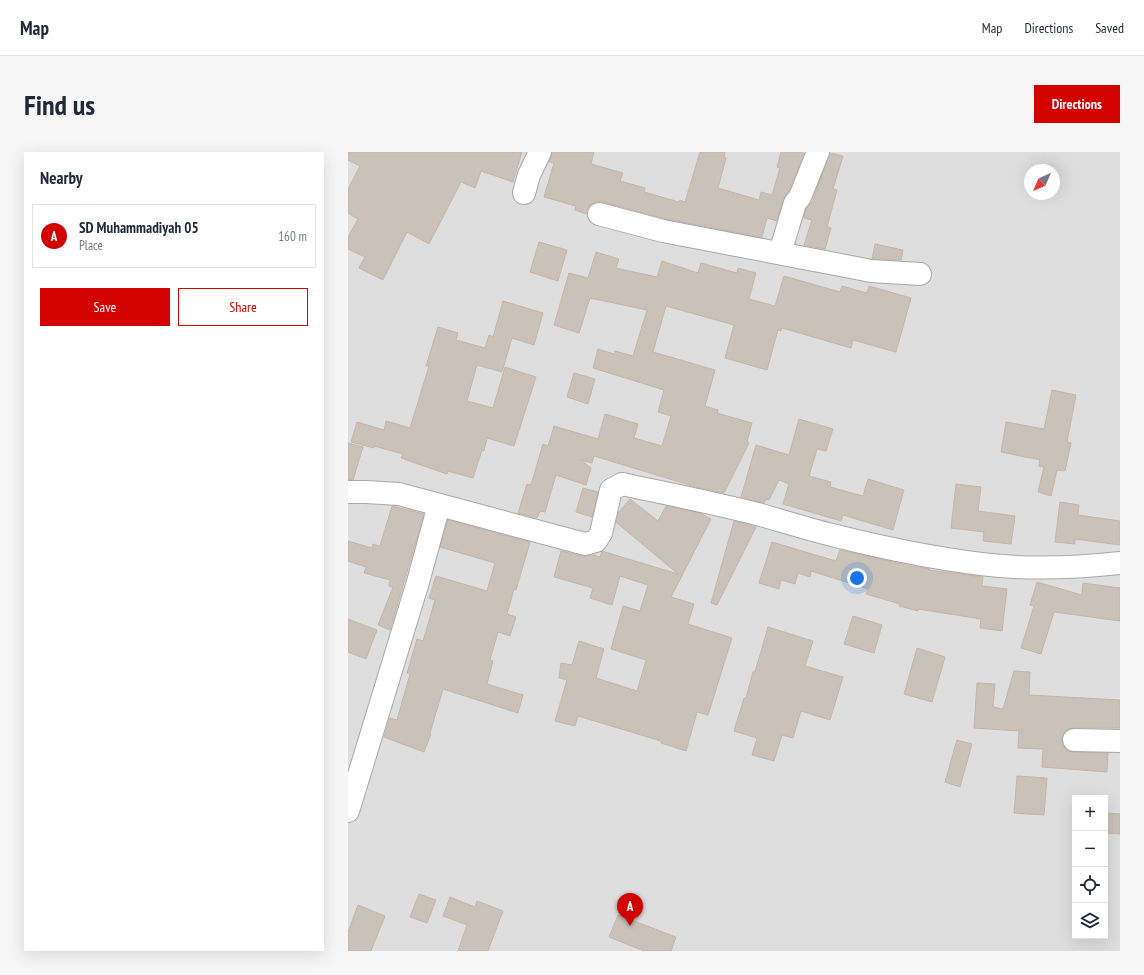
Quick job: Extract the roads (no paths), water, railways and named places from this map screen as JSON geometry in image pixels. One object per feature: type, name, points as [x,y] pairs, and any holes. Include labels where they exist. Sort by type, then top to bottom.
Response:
[{"type":"street","points":[[524,194],[529,175],[540,152]]},
{"type":"street","points":[[780,253],[795,203],[800,197],[818,152]]},
{"type":"street","points":[[599,214],[670,233],[871,270],[920,274]]},
{"type":"street","points":[[348,492],[399,494],[585,544],[596,541],[601,533],[611,490],[622,484],[712,503],[836,536],[930,556],[982,564],[1025,567],[1081,567],[1120,563]]},
{"type":"street","points":[[348,811],[418,582],[439,505]]},
{"type":"street","points":[[1074,740],[1120,741]]},
{"type":"place","name":"SD Muhammadiyah 05","points":[[630,926]]}]
